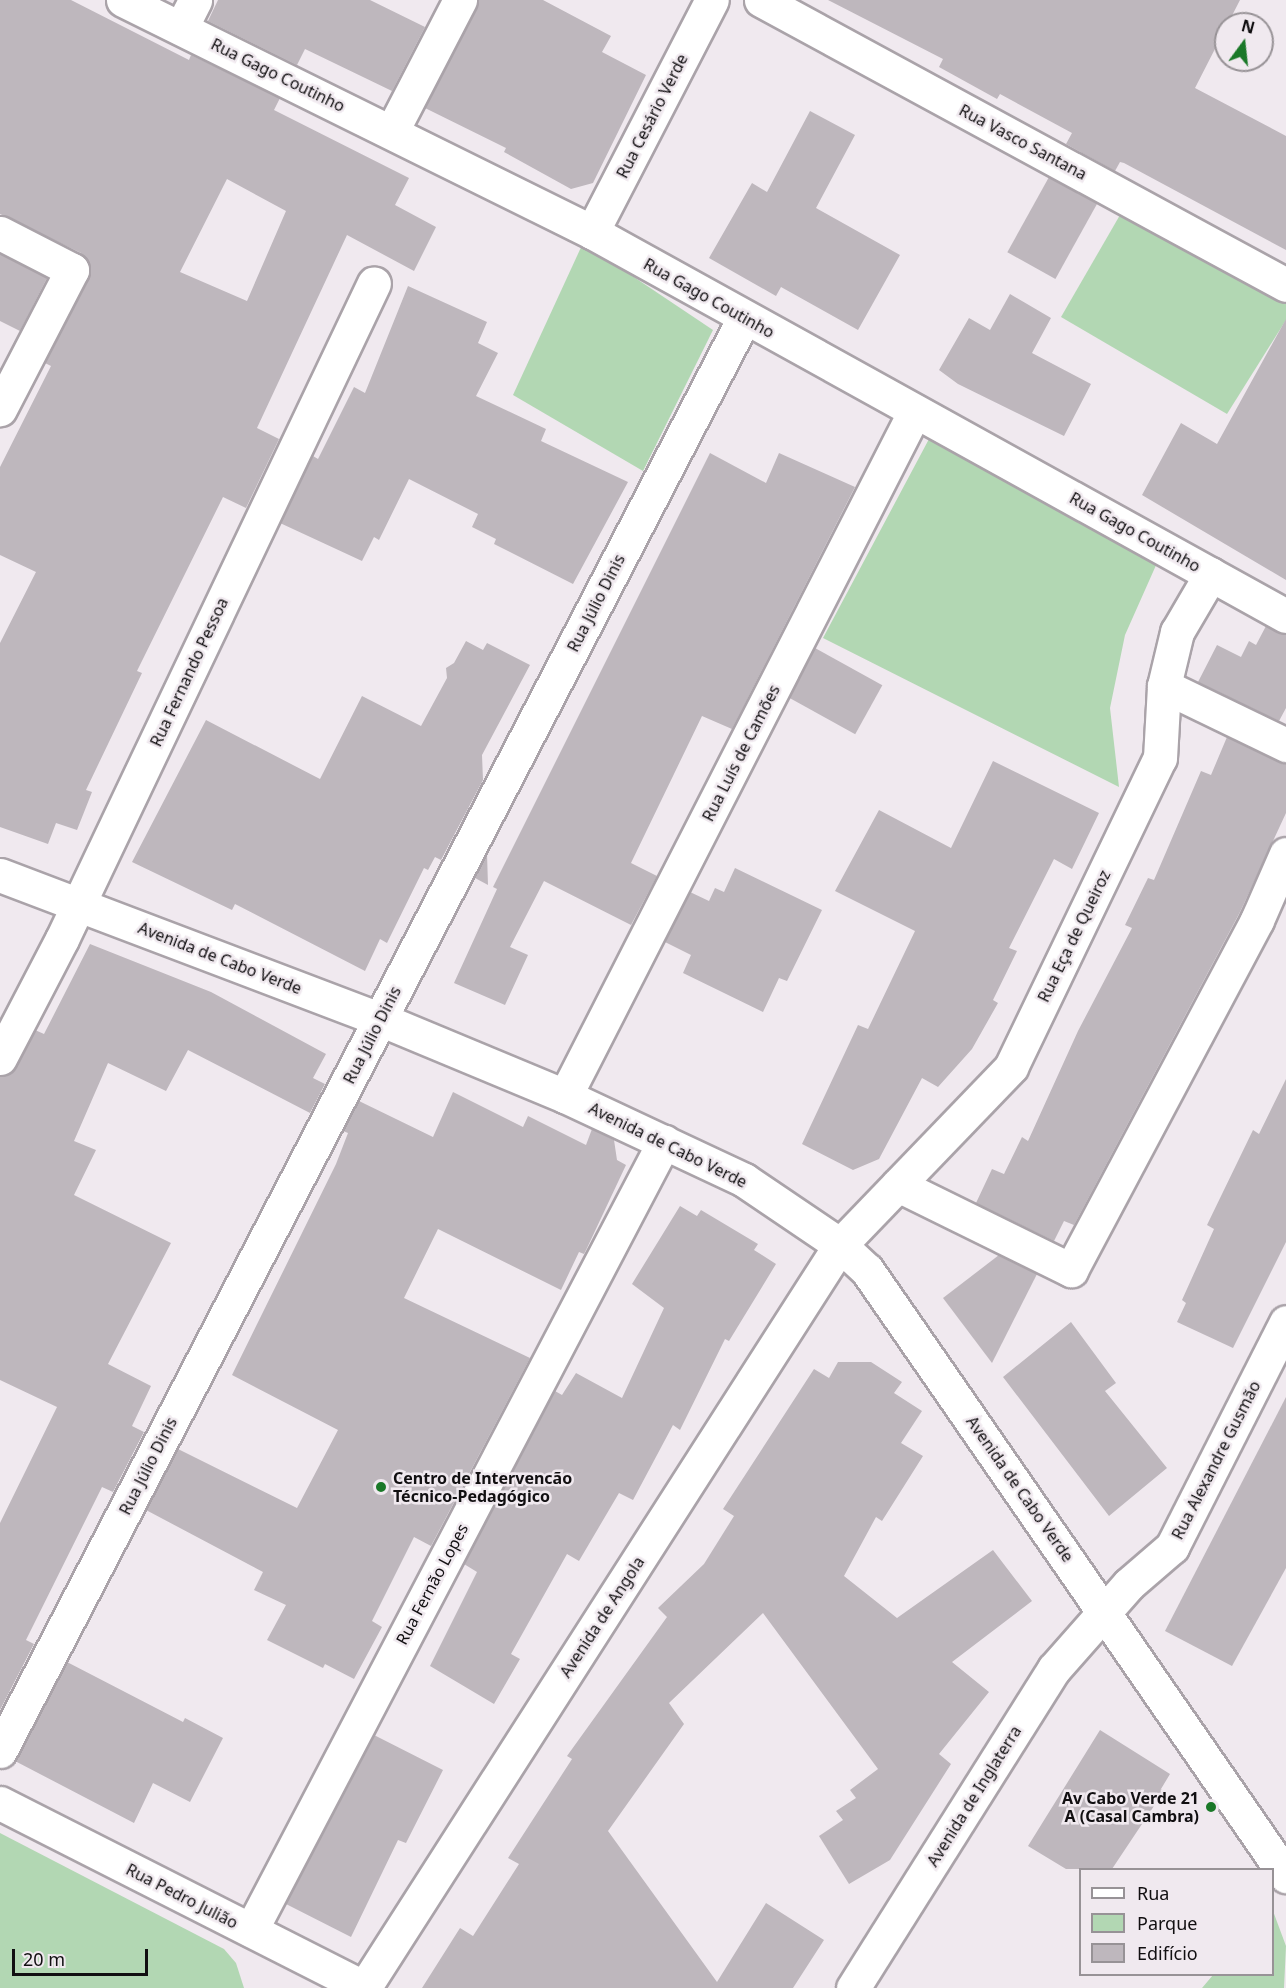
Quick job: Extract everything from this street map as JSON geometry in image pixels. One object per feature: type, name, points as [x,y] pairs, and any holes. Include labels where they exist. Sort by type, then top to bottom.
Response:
[{"type":"street","name":"Rua Gago Coutinho","points":[[123,0],[188,14],[392,131],[592,232],[1286,616]]},
{"type":"street","points":[[392,131],[459,0]]},
{"type":"street","name":"Rua Cesário Verde","points":[[592,232],[712,0]]},
{"type":"street","name":"Rua Vasco Santana","points":[[761,0],[1286,285]]},
{"type":"street","points":[[0,233],[72,270],[0,409]]},
{"type":"street","name":"Rua Fernando Pessoa","points":[[0,1058],[78,905],[374,283]]},
{"type":"street","name":"Rua Júlio Dinis","points":[[0,1751],[744,318]]},
{"type":"street","name":"Rua Luís de Camões","points":[[565,1096],[915,411]]},
{"type":"street","name":"Rua Eça de Queiroz","points":[[840,1245],[1011,1067],[1160,758],[1164,686],[1177,632],[1211,574]]},
{"type":"street","points":[[1164,686],[1286,745]]},
{"type":"street","points":[[898,1185],[1071,1270],[1257,920],[1286,854]]},
{"type":"street","name":"Avenida de Cabo Verde","points":[[0,875],[380,1019],[565,1096],[744,1180],[840,1245],[867,1270],[1105,1612],[1281,1854]]},
{"type":"street","name":"Rua Fernão Lopes","points":[[251,1930],[664,1142]]},
{"type":"street","name":"Avenida de Angola","points":[[364,1988],[840,1245]]},
{"type":"street","name":"Rua Alexandre Gusmão","points":[[1105,1612],[1129,1584],[1172,1548],[1286,1322]]},
{"type":"street","name":"Avenida de Inglaterra","points":[[853,1988],[1054,1670],[1105,1612]]},
{"type":"street","name":"Rua Pedro Julião","points":[[0,1803],[364,1988]]},
{"type":"green space","points":[[1120,215],[1286,304],[1286,320],[1227,414],[1061,317]]},
{"type":"green space","points":[[583,243],[713,330],[643,471],[513,395]]},
{"type":"green space","points":[[929,439],[1157,563],[1125,635],[1110,708],[1119,787],[823,638]]},
{"type":"green space","points":[[0,1833],[224,1949],[236,1963],[244,1988],[0,1988]]},
{"type":"green space","points":[[1274,1914],[1286,1946],[1284,1988],[1202,1988],[1212,1976],[1274,1976]]},
{"type":"building","points":[[0,0],[71,0],[189,60],[191,55],[280,98],[274,110],[409,178],[395,205],[436,227],[414,271],[347,235],[257,428],[279,439],[246,508],[223,497],[137,671],[142,673],[86,790],[92,792],[77,830],[56,823],[48,844],[0,827],[0,643],[36,572],[0,555],[0,467],[51,366],[45,363],[91,269],[81,253],[0,214]],"holes":[[[227,179],[286,211],[247,301],[180,272]]]},
{"type":"building","points":[[218,0],[370,0],[425,27],[392,91],[305,49],[297,65],[208,21]]},
{"type":"building","points":[[479,0],[543,0],[611,36],[602,52],[646,75],[593,183],[571,189],[504,152],[506,148],[425,108]]},
{"type":"building","points":[[828,0],[1240,0],[1234,12],[1214,12],[1214,51],[1195,88],[1286,136],[1286,250],[1124,163],[1120,162],[1115,171],[1066,144],[1072,133],[1000,94],[997,99],[939,67],[943,59]]},
{"type":"building","points":[[810,111],[855,135],[816,208],[900,255],[858,330],[781,287],[776,296],[709,258],[752,183],[767,192]]},
{"type":"building","points":[[1049,177],[1097,204],[1055,279],[1007,252]]},
{"type":"building","points":[[0,254],[47,278],[20,331],[0,321]]},
{"type":"building","points":[[408,286],[487,322],[478,343],[498,353],[476,396],[546,429],[541,441],[628,482],[573,584],[494,544],[496,539],[472,527],[478,514],[409,479],[379,540],[374,537],[362,561],[280,523],[313,456],[318,459],[354,387],[365,393]]},
{"type":"building","points":[[1010,294],[1051,318],[1032,353],[1091,384],[1064,436],[958,384],[939,370],[969,318],[990,330]]},
{"type":"building","points":[[1286,319],[1286,580],[1142,495],[1181,423],[1217,444]]},
{"type":"building","points":[[710,453],[766,483],[779,453],[855,487],[732,729],[702,716],[631,863],[657,876],[631,925],[544,881],[510,947],[528,955],[505,1005],[454,983],[497,889],[493,887]]},
{"type":"building","points":[[1266,626],[1286,635],[1286,708],[1279,721],[1198,682],[1217,645],[1241,657],[1249,641],[1256,645]]},
{"type":"building","points":[[466,641],[483,650],[487,643],[530,665],[482,755],[483,780],[441,860],[435,857],[428,870],[424,868],[387,943],[380,939],[365,971],[235,904],[232,910],[132,862],[206,720],[320,779],[362,696],[421,726],[447,678],[446,668],[454,663]]},
{"type":"building","points":[[815,648],[882,685],[855,734],[788,697]]},
{"type":"building","points":[[1227,737],[1286,764],[1286,813],[1240,912],[1074,1225],[1064,1221],[1054,1241],[976,1203],[992,1169],[1004,1174],[1022,1137],[1028,1141],[1078,1031],[1132,928],[1125,925],[1148,878],[1154,880],[1201,771],[1211,775]]},
{"type":"building","points":[[993,761],[1099,813],[1072,869],[1054,859],[1009,948],[1017,951],[993,1000],[998,1003],[972,1049],[938,1087],[922,1078],[879,1159],[853,1170],[802,1144],[858,1025],[868,1029],[915,931],[835,891],[879,810],[951,848]]},
{"type":"building","points":[[487,854],[488,885],[475,878]]},
{"type":"building","points":[[735,868],[822,910],[787,981],[779,978],[763,1012],[683,973],[691,955],[665,942],[690,892],[709,901],[715,888],[724,892]]},
{"type":"building","points":[[90,944],[211,992],[326,1054],[313,1078],[325,1084],[310,1113],[188,1050],[166,1091],[108,1063],[74,1141],[96,1150],[74,1195],[171,1243],[108,1364],[151,1386],[132,1426],[144,1432],[113,1492],[102,1487],[26,1640],[34,1644],[0,1710],[0,1523],[57,1407],[0,1380],[0,1077],[16,1067],[35,1030],[44,1034]]},
{"type":"building","points":[[1286,1079],[1286,1242],[1233,1348],[1177,1322],[1186,1303],[1182,1300],[1214,1229],[1207,1225],[1253,1130],[1259,1134]]},
{"type":"building","points":[[453,1092],[523,1127],[528,1116],[586,1145],[592,1129],[614,1140],[617,1160],[626,1165],[584,1254],[579,1252],[561,1290],[438,1229],[404,1298],[530,1358],[431,1546],[414,1537],[372,1621],[382,1627],[354,1679],[325,1664],[323,1668],[267,1640],[286,1605],[254,1590],[263,1572],[146,1510],[178,1449],[297,1508],[338,1430],[232,1375],[336,1164],[348,1133],[343,1131],[359,1101],[433,1137]]},
{"type":"building","points":[[680,1206],[697,1216],[701,1210],[758,1244],[754,1250],[776,1264],[729,1341],[725,1339],[680,1430],[673,1425],[633,1500],[619,1493],[579,1561],[567,1554],[511,1654],[520,1659],[494,1704],[430,1666],[477,1572],[464,1564],[555,1391],[562,1395],[576,1373],[622,1398],[664,1308],[632,1284]]},
{"type":"building","points":[[999,1255],[1037,1274],[992,1363],[943,1298]]},
{"type":"building","points":[[1071,1322],[1116,1383],[1105,1391],[1167,1468],[1109,1516],[1003,1377]]},
{"type":"building","points":[[838,1362],[871,1362],[902,1382],[894,1393],[922,1411],[901,1443],[923,1456],[882,1521],[876,1517],[844,1576],[897,1618],[993,1550],[1032,1601],[952,1662],[989,1692],[939,1754],[951,1764],[890,1860],[849,1884],[819,1836],[843,1820],[836,1811],[856,1798],[850,1790],[878,1769],[763,1613],[669,1703],[684,1724],[608,1831],[717,1982],[766,1903],[824,1940],[793,1988],[422,1988],[460,1928],[473,1936],[519,1864],[508,1858],[572,1759],[567,1756],[667,1617],[658,1608],[704,1564],[734,1516],[723,1509],[814,1369],[829,1378]]},
{"type":"building","points":[[1286,1397],[1286,1568],[1232,1666],[1165,1631]]},
{"type":"building","points":[[67,1662],[183,1722],[185,1718],[223,1738],[190,1802],[153,1783],[134,1823],[15,1761]]},
{"type":"building","points":[[1100,1730],[1170,1774],[1161,1789],[1164,1791],[1113,1868],[1066,1869],[1028,1846]]},
{"type":"building","points":[[374,1735],[443,1770],[406,1843],[398,1840],[351,1937],[286,1904]]},
{"type":"place","name":"Centro de Intervencão Técnico-Pedagógico","points":[[381,1487]]},
{"type":"place","name":"Av Cabo Verde 21 A (Casal Cambra)","points":[[1211,1807]]}]
